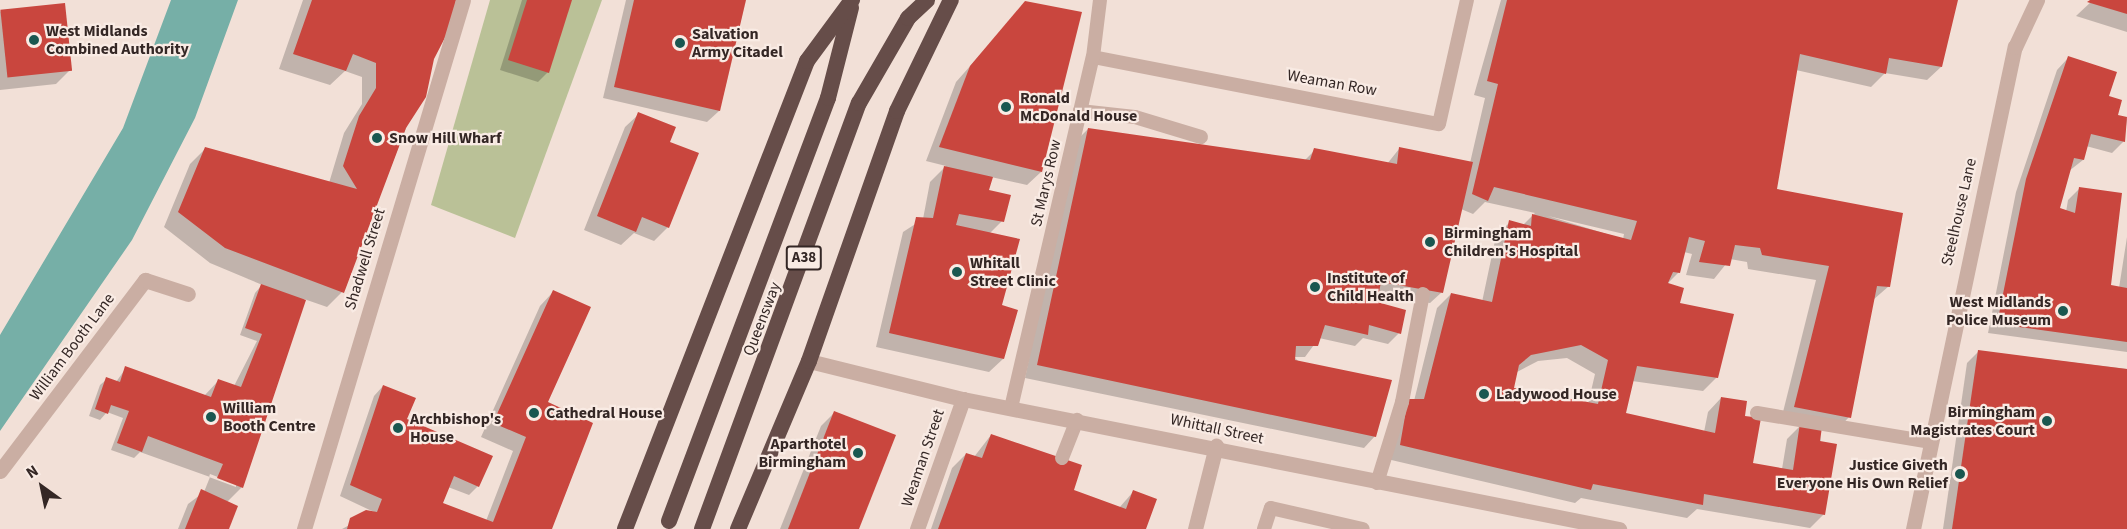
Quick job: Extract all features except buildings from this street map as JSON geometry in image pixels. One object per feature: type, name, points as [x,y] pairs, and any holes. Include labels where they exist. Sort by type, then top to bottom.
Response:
[{"type":"highway","name":"Queensway","points":[[669,521],[828,98],[852,0]]},
{"type":"highway","points":[[625,529],[807,61],[852,0]]},
{"type":"highway","name":"Queensway","points":[[702,529],[859,104],[908,18],[927,0]]},
{"type":"highway","points":[[739,526],[809,361],[897,111],[951,0]]},
{"type":"street","name":"Shadwell Street","points":[[304,529],[463,0]]},
{"type":"street","name":"Steelhouse Lane","points":[[1913,529],[2013,59],[2033,5]]},
{"type":"street","name":"William Booth Lane","points":[[0,471],[145,280],[188,294]]},
{"type":"street","name":"Whittall Street","points":[[809,361],[963,399],[1216,446],[1377,483],[1618,529]]},
{"type":"street","name":"Weaman Street","points":[[917,529],[963,399]]},
{"type":"street","points":[[1195,529],[1216,446]]},
{"type":"lane","name":"St Marys Row","points":[[1011,408],[1093,57],[1100,0]]},
{"type":"lane","name":"Weaman Row","points":[[1093,57],[1439,124],[1467,0]]},
{"type":"lane","points":[[1080,111],[1136,117],[1201,137]]},
{"type":"lane","points":[[1377,483],[1402,402],[1423,294]]},
{"type":"lane","points":[[1757,413],[1930,442]]},
{"type":"lane","points":[[1062,458],[1077,420]]},
{"type":"lane","points":[[1264,529],[1271,508],[1363,529]]},
{"type":"green space","points":[[490,0],[602,0],[515,238],[431,205]]},
{"type":"water","points":[[171,0],[238,0],[195,118],[132,240],[0,431],[0,335],[123,128]]},
{"type":"place","name":"West Midlands Combined Authority","points":[[34,40]]},
{"type":"place","name":"Salvation Army Citadel","points":[[680,43]]},
{"type":"place","name":"Ronald McDonald House","points":[[1006,107]]},
{"type":"place","name":"Snow Hill Wharf","points":[[377,138]]},
{"type":"place","name":"Birmingham Children's Hospital","points":[[1430,242]]},
{"type":"place","name":"Whitall Street Clinic","points":[[957,272]]},
{"type":"place","name":"Institute of Child Health","points":[[1315,287]]},
{"type":"place","name":"West Midlands Police Museum","points":[[2063,311]]},
{"type":"place","name":"Ladywood House","points":[[1484,394]]},
{"type":"place","name":"Cathedral House","points":[[534,413]]},
{"type":"place","name":"William Booth Centre","points":[[211,417]]},
{"type":"place","name":"Birmingham Magistrates Court","points":[[2047,421]]},
{"type":"place","name":"Archbishop's House","points":[[398,428]]},
{"type":"place","name":"Aparthotel Birmingham","points":[[858,453]]},
{"type":"place","name":"Justice Giveth Everyone His Own Relief","points":[[1960,474]]}]
